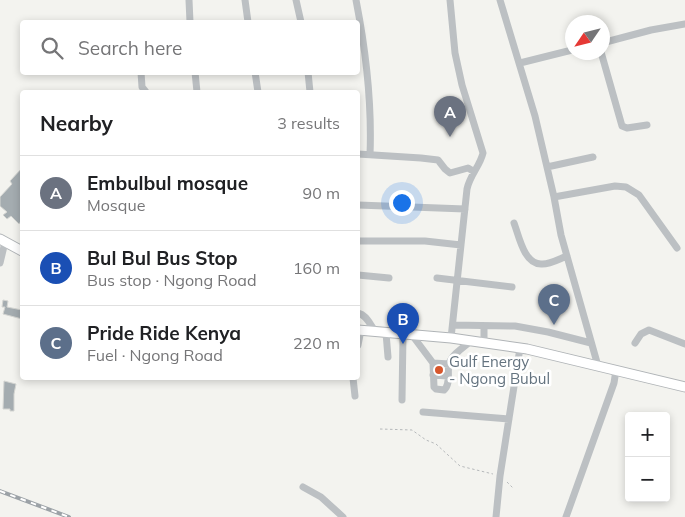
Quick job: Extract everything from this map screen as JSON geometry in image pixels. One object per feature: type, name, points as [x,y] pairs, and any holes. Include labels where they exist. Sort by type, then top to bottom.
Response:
[{"type":"main road","points":[[2,241],[20,250]]},
{"type":"main road","points":[[360,330],[451,338],[520,348],[685,387]]},
{"type":"street","points":[[189,0],[190,20]]},
{"type":"street","points":[[245,0],[248,20]]},
{"type":"street","points":[[296,0],[301,20]]},
{"type":"street","points":[[356,0],[359,20]]},
{"type":"street","points":[[450,0],[455,53],[468,106],[483,153],[468,185],[451,338]]},
{"type":"street","points":[[500,0],[536,116],[561,235],[598,366]]},
{"type":"street","points":[[360,23],[365,52],[371,122],[370,155]]},
{"type":"street","points":[[610,41],[651,30],[685,24]]},
{"type":"street","points":[[520,63],[565,52]]},
{"type":"street","points":[[604,60],[622,126],[627,128],[647,125]]},
{"type":"street","points":[[141,75],[142,87],[144,90]]},
{"type":"street","points":[[195,75],[197,90]]},
{"type":"street","points":[[256,75],[258,90]]},
{"type":"street","points":[[308,75],[310,90]]},
{"type":"street","points":[[360,154],[438,160],[450,172],[468,168],[473,171]]},
{"type":"street","points":[[547,167],[593,157]]},
{"type":"street","points":[[554,197],[615,186],[626,187],[639,196],[677,248]]},
{"type":"street","points":[[360,205],[465,209]]},
{"type":"street","points":[[514,224],[528,257],[533,262],[544,264],[567,256]]},
{"type":"street","points":[[0,263],[2,241]]},
{"type":"street","points":[[360,241],[425,241],[461,245]]},
{"type":"street","points":[[360,275],[389,278]]},
{"type":"street","points":[[438,278],[512,287]]},
{"type":"street","points":[[360,314],[366,317],[376,332]]},
{"type":"street","points":[[453,324],[515,326],[591,343]]},
{"type":"street","points":[[484,326],[484,343]]},
{"type":"street","points":[[635,343],[641,334],[649,330],[685,344]]},
{"type":"street","points":[[386,333],[388,357]]},
{"type":"street","points":[[407,335],[433,363],[434,387],[444,390],[448,385],[449,364],[455,354],[471,341]]},
{"type":"street","points":[[402,400],[407,335]]},
{"type":"street","points":[[496,517],[500,476],[520,348]]},
{"type":"street","points":[[433,363],[449,364]]},
{"type":"street","points":[[566,517],[614,383],[616,370]]},
{"type":"street","points":[[433,375],[448,376]]},
{"type":"street","points":[[353,380],[355,396]]},
{"type":"street","points":[[423,412],[509,419]]},
{"type":"street","points":[[303,487],[321,497],[344,517]]},
{"type":"path","points":[[380,429],[412,430],[426,440],[436,444],[460,466],[500,476],[513,488]]},
{"type":"building","points":[[20,170],[19,224],[11,216],[7,219],[3,215],[7,212],[0,206],[0,197],[12,184],[10,181]]},
{"type":"building","points":[[3,300],[8,301],[7,307],[20,310],[20,318],[3,314],[5,307],[2,307]]},
{"type":"building","points":[[4,381],[16,384],[14,411],[3,409]]},
{"type":"railway","points":[[0,491],[69,517]]},
{"type":"place","name":"Embulbul mosque","points":[[450,137]]},
{"type":"place","name":"Pride Ride Kenya","points":[[554,325]]},
{"type":"place","name":"Bul Bul Bus Stop","points":[[403,344]]},
{"type":"place","name":"Gulf Energy - Ngong Bubul","points":[[439,370]]}]
